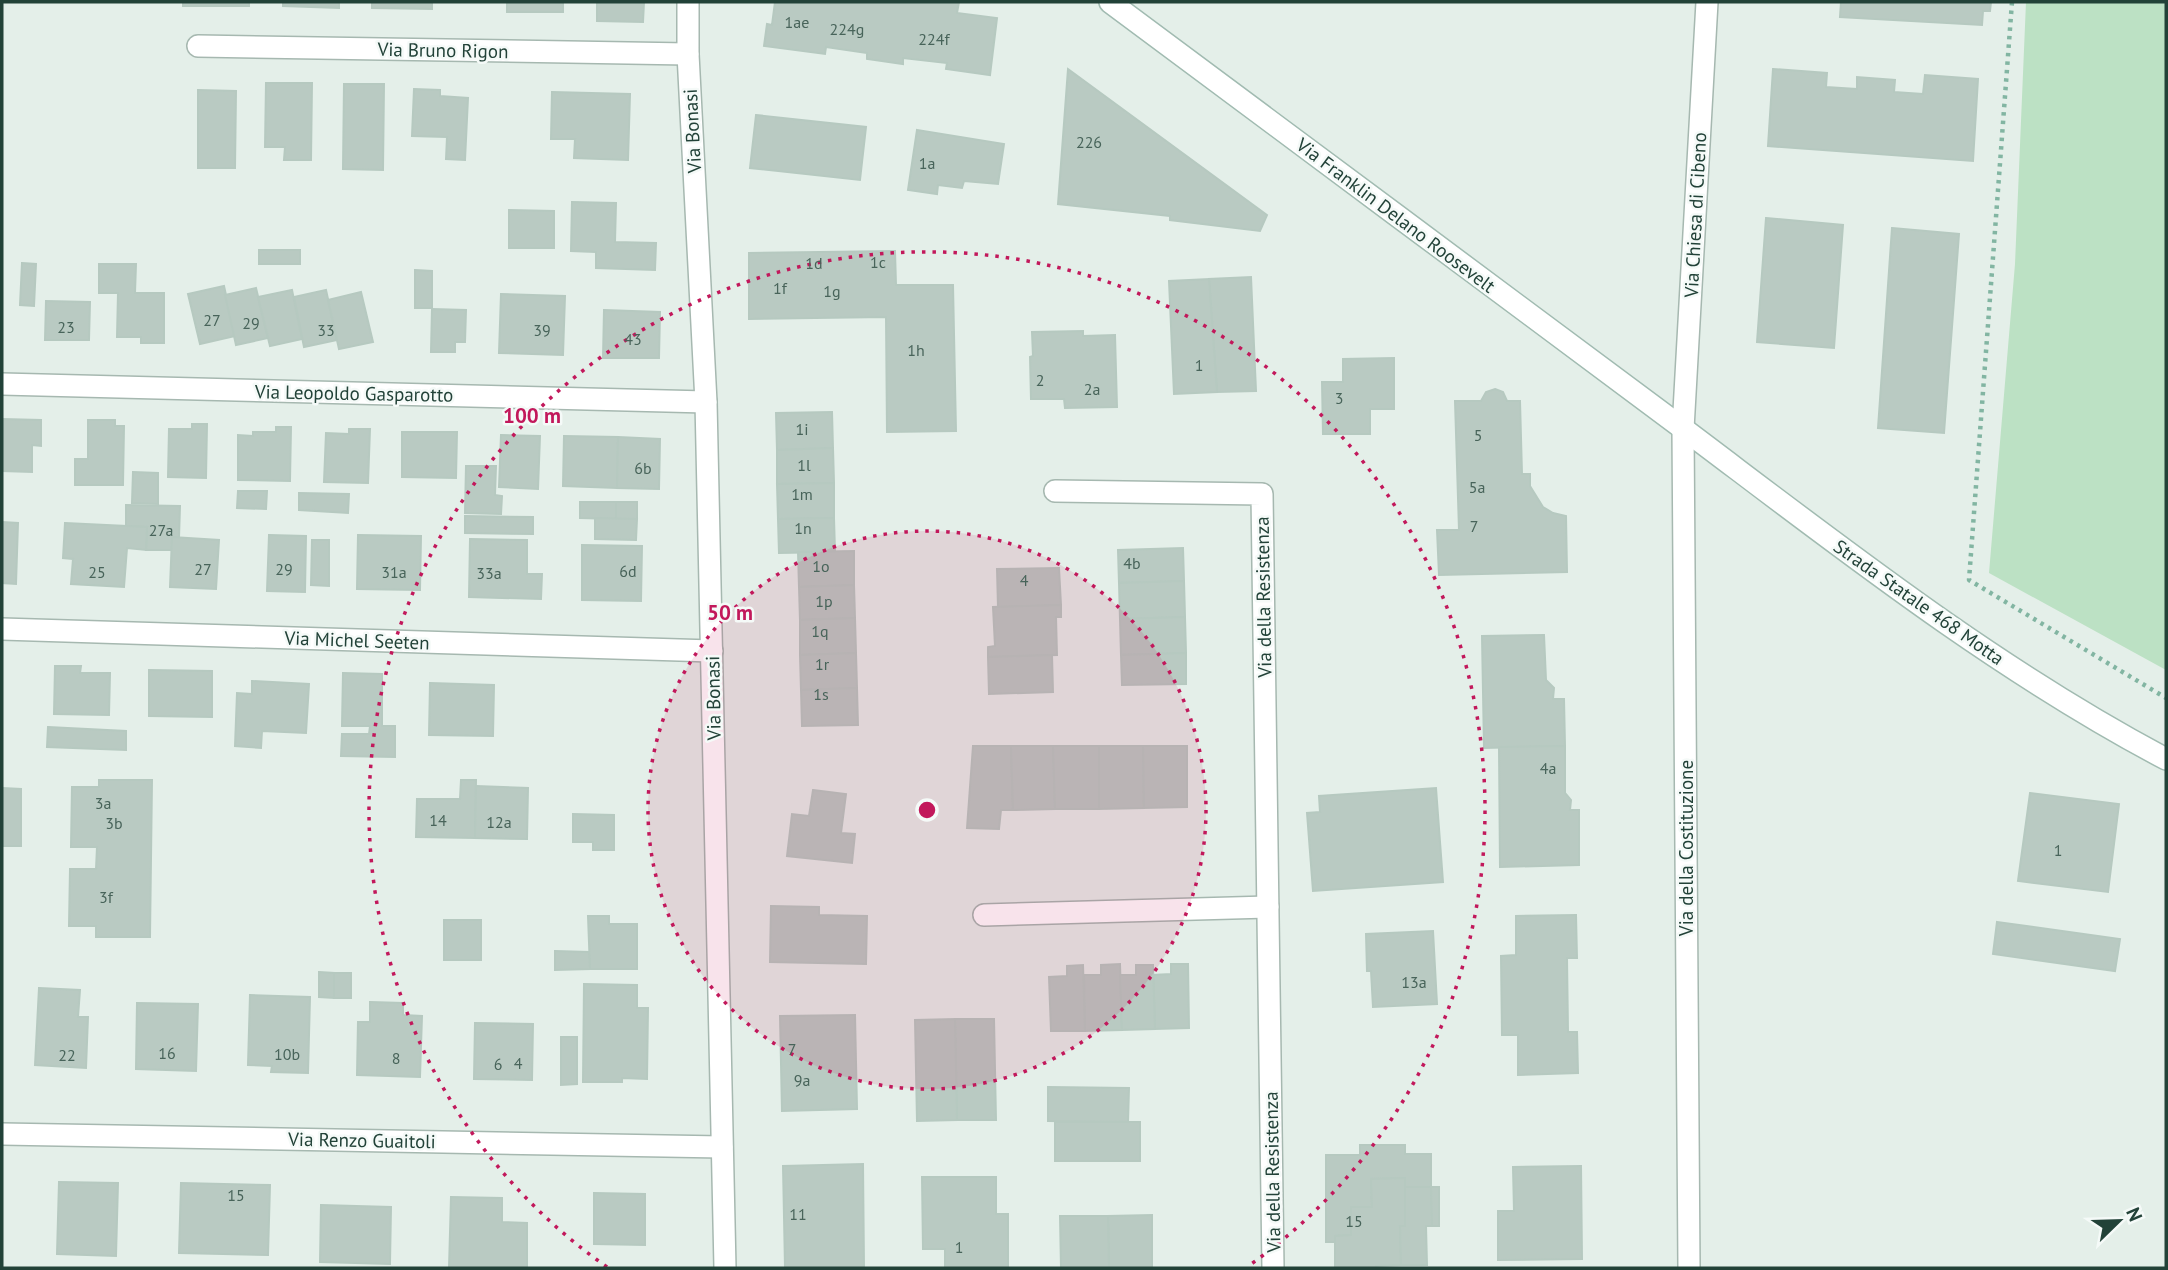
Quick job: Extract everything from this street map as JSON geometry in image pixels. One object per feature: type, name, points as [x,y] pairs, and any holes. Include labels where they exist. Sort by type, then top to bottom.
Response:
[{"type":"street","name":"Via Bonasi","points":[[688,2],[688,54],[706,402],[725,1268]]},
{"type":"street","name":"Via Franklin Delano Roosevelt","points":[[1110,2],[1683,429]]},
{"type":"street","name":"Via Chiesa di Cibeno","points":[[1683,429],[1707,2]]},
{"type":"street","name":"Via Bruno Rigon","points":[[198,46],[688,54]]},
{"type":"street","name":"Via Leopoldo Gasparotto","points":[[2,384],[706,402]]},
{"type":"street","name":"Strada Statale 468 Motta","points":[[1683,429],[1980,648],[2114,731],[2166,758]]},
{"type":"street","name":"Via della Costituzione","points":[[1683,429],[1689,1268]]},
{"type":"street","name":"Via della Resistenza","points":[[1055,491],[1262,494],[1273,1268]]},
{"type":"street","name":"Via Michel Seeten","points":[[2,629],[712,651]]},
{"type":"street","points":[[984,915],[1268,907]]},
{"type":"street","name":"Via Renzo Guaitoli","points":[[2,1133],[722,1147]]},
{"type":"path","points":[[2012,2],[1969,580],[2166,698]]},
{"type":"green space","points":[[2026,2],[2166,2],[2166,670],[1989,573],[2015,264]]},
{"type":"building","points":[[183,2],[249,2],[249,6],[183,6]]},
{"type":"building","points":[[283,2],[339,2],[339,8],[283,6]]},
{"type":"building","points":[[372,2],[432,2],[432,9],[372,8]]},
{"type":"building","points":[[507,2],[563,2],[563,12],[507,12]]},
{"type":"building","points":[[597,2],[644,2],[643,22],[597,21]]},
{"type":"building","points":[[775,2],[959,2],[957,13],[997,18],[990,75],[946,69],[947,63],[903,58],[903,64],[867,59],[867,53],[826,47],[825,54],[764,46],[767,24],[772,25]]},
{"type":"building","points":[[1841,2],[1991,2],[1990,11],[1983,11],[1982,25],[1840,17]]},
{"type":"building","points":[[1068,69],[1267,215],[1260,231],[1170,220],[1170,216],[1058,204]]},
{"type":"building","points":[[1773,69],[1827,73],[1826,87],[1857,89],[1857,77],[1895,80],[1894,92],[1923,94],[1925,75],[1978,79],[1973,161],[1768,146]]},
{"type":"building","points":[[266,83],[312,83],[311,160],[284,160],[285,147],[265,147]]},
{"type":"building","points":[[344,84],[384,84],[383,170],[343,169]]},
{"type":"building","points":[[414,89],[440,90],[440,96],[468,98],[465,160],[446,159],[447,137],[412,136]]},
{"type":"building","points":[[198,90],[236,91],[235,168],[198,168]]},
{"type":"building","points":[[552,92],[630,94],[628,160],[574,158],[575,139],[551,139]]},
{"type":"building","points":[[756,115],[866,127],[860,180],[750,168]]},
{"type":"building","points":[[917,130],[1004,144],[998,184],[964,181],[962,188],[938,185],[937,194],[908,190]]},
{"type":"building","points":[[572,202],[616,203],[615,242],[656,243],[655,270],[596,268],[596,252],[571,251]]},
{"type":"building","points":[[509,210],[554,211],[554,248],[509,248]]},
{"type":"building","points":[[1766,218],[1843,225],[1834,348],[1757,342]]},
{"type":"building","points":[[1892,228],[1959,234],[1944,433],[1878,428]]},
{"type":"building","points":[[259,250],[300,250],[300,264],[259,264]]},
{"type":"building","points":[[895,251],[896,285],[953,285],[956,431],[887,432],[886,317],[749,319],[749,253]]},
{"type":"building","points":[[22,263],[36,264],[34,306],[20,305]]},
{"type":"building","points":[[99,264],[136,264],[135,293],[164,293],[164,343],[141,343],[141,337],[117,337],[118,293],[99,293]]},
{"type":"building","points":[[415,270],[432,271],[432,308],[415,308]]},
{"type":"building","points":[[1251,277],[1256,391],[1217,392],[1209,279]]},
{"type":"building","points":[[1209,279],[1217,392],[1174,394],[1169,281]]},
{"type":"building","points":[[224,286],[235,336],[200,344],[188,294]]},
{"type":"building","points":[[256,288],[268,338],[236,345],[225,295]]},
{"type":"building","points":[[292,290],[302,339],[270,346],[258,297]]},
{"type":"building","points":[[326,290],[337,340],[304,347],[294,297]]},
{"type":"building","points":[[361,292],[373,342],[339,349],[328,300]]},
{"type":"building","points":[[501,294],[565,296],[563,355],[499,353]]},
{"type":"building","points":[[46,301],[90,302],[89,340],[45,340]]},
{"type":"building","points":[[432,309],[466,310],[465,342],[455,342],[455,352],[431,352]]},
{"type":"building","points":[[604,310],[660,312],[659,358],[603,358]]},
{"type":"building","points":[[1083,331],[1083,336],[1115,335],[1117,407],[1065,408],[1064,399],[1031,399],[1032,332]]},
{"type":"building","points":[[1394,358],[1394,409],[1370,409],[1370,434],[1323,434],[1322,382],[1343,382],[1343,359]]},
{"type":"building","points":[[1495,389],[1503,392],[1507,401],[1520,401],[1522,474],[1530,474],[1530,486],[1543,507],[1566,516],[1567,572],[1439,575],[1437,530],[1459,530],[1455,401],[1481,401],[1486,392]]},
{"type":"building","points":[[832,412],[833,448],[777,450],[776,413]]},
{"type":"building","points":[[2,419],[41,420],[41,446],[32,445],[32,472],[2,471]]},
{"type":"building","points":[[88,420],[115,420],[115,426],[124,426],[123,485],[75,485],[75,459],[88,459]]},
{"type":"building","points":[[192,424],[207,424],[206,478],[168,477],[169,429],[192,429]]},
{"type":"building","points":[[276,427],[291,427],[290,481],[238,480],[238,435],[253,436],[253,432],[276,432]]},
{"type":"building","points":[[349,429],[370,429],[368,483],[324,482],[326,433],[349,434]]},
{"type":"building","points":[[402,432],[457,432],[456,478],[402,477]]},
{"type":"building","points":[[501,435],[540,436],[538,489],[499,487]]},
{"type":"building","points":[[564,436],[618,437],[617,488],[563,486]]},
{"type":"building","points":[[618,437],[660,439],[659,489],[617,488]]},
{"type":"building","points":[[833,448],[834,483],[777,484],[777,450]]},
{"type":"building","points":[[466,466],[496,466],[495,495],[502,496],[501,514],[465,513]]},
{"type":"building","points":[[133,472],[158,473],[158,504],[132,503]]},
{"type":"building","points":[[834,483],[834,518],[778,519],[777,484]]},
{"type":"building","points":[[238,491],[267,491],[266,509],[237,508]]},
{"type":"building","points":[[299,493],[349,494],[348,513],[299,510]]},
{"type":"building","points":[[580,502],[616,502],[616,519],[580,518]]},
{"type":"building","points":[[616,502],[637,502],[637,519],[616,519]]},
{"type":"building","points":[[126,505],[180,506],[179,538],[172,537],[172,550],[146,550],[147,527],[126,526]]},
{"type":"building","points":[[465,516],[533,517],[533,534],[465,533]]},
{"type":"building","points":[[595,518],[637,519],[636,540],[595,539]]},
{"type":"building","points":[[834,518],[835,552],[779,553],[778,519]]},
{"type":"building","points":[[2,522],[18,523],[16,584],[2,583]]},
{"type":"building","points":[[65,523],[147,527],[146,550],[127,548],[124,587],[71,584],[73,559],[63,558]]},
{"type":"building","points":[[269,535],[306,536],[305,592],[267,591]]},
{"type":"building","points":[[358,535],[421,536],[420,590],[357,589]]},
{"type":"building","points":[[172,537],[219,540],[216,589],[170,587]]},
{"type":"building","points":[[470,539],[527,540],[527,574],[542,574],[541,599],[469,597]]},
{"type":"building","points":[[312,540],[329,540],[329,586],[311,585]]},
{"type":"building","points":[[582,545],[642,546],[641,601],[582,600]]},
{"type":"building","points":[[1183,548],[1184,581],[1119,583],[1118,550]]},
{"type":"building","points":[[854,551],[854,585],[799,587],[798,552]]},
{"type":"building","points":[[1059,568],[1061,605],[998,607],[997,569]]},
{"type":"building","points":[[1184,581],[1185,617],[1120,619],[1119,583]]},
{"type":"building","points":[[854,585],[855,618],[800,620],[799,587]]},
{"type":"building","points":[[1061,605],[1061,617],[1056,617],[1057,655],[988,657],[988,647],[995,646],[993,607]]},
{"type":"building","points":[[1185,617],[1186,653],[1121,655],[1120,619]]},
{"type":"building","points":[[855,618],[856,653],[800,655],[800,620]]},
{"type":"building","points":[[1544,635],[1546,680],[1554,688],[1553,699],[1564,699],[1565,746],[1484,748],[1482,636]]},
{"type":"building","points":[[856,653],[857,688],[801,690],[800,655]]},
{"type":"building","points":[[1186,653],[1186,684],[1122,685],[1121,655]]},
{"type":"building","points":[[1052,655],[1053,692],[989,694],[988,657]]},
{"type":"building","points":[[55,666],[81,666],[80,673],[110,673],[109,715],[54,714]]},
{"type":"building","points":[[149,670],[212,671],[212,717],[149,716]]},
{"type":"building","points":[[343,673],[382,674],[382,726],[395,726],[395,757],[341,756],[342,734],[369,734],[370,726],[342,726]]},
{"type":"building","points":[[252,681],[309,684],[306,733],[262,731],[261,748],[235,746],[237,693],[252,694]]},
{"type":"building","points":[[430,683],[494,685],[493,736],[429,735]]},
{"type":"building","points":[[857,688],[858,725],[802,726],[801,690]]},
{"type":"building","points":[[48,727],[126,731],[126,750],[47,747]]},
{"type":"building","points":[[973,746],[1011,746],[1013,810],[1001,810],[999,829],[967,828]]},
{"type":"building","points":[[1011,746],[1053,746],[1055,809],[1013,810]]},
{"type":"building","points":[[1053,746],[1099,746],[1099,809],[1055,809]]},
{"type":"building","points":[[1099,746],[1143,746],[1144,808],[1099,809]]},
{"type":"building","points":[[1143,746],[1187,746],[1187,807],[1144,808]]},
{"type":"building","points":[[1565,746],[1565,793],[1571,800],[1570,810],[1579,810],[1579,865],[1500,867],[1499,747]]},
{"type":"building","points":[[99,780],[152,780],[150,937],[96,937],[96,926],[69,926],[70,869],[96,869],[97,847],[71,847],[72,787],[99,787]]},
{"type":"building","points":[[461,780],[476,780],[475,838],[416,837],[417,799],[460,799]]},
{"type":"building","points":[[476,786],[528,788],[527,839],[475,838]]},
{"type":"building","points":[[2,788],[21,789],[21,846],[2,846]]},
{"type":"building","points":[[1436,788],[1443,882],[1313,891],[1307,813],[1320,812],[1319,796]]},
{"type":"building","points":[[813,790],[846,794],[841,833],[855,834],[852,863],[787,856],[792,814],[809,816]]},
{"type":"building","points":[[2030,793],[2119,804],[2108,892],[2018,881]]},
{"type":"building","points":[[573,814],[614,815],[614,850],[593,850],[593,842],[573,842]]},
{"type":"building","points":[[771,906],[819,907],[819,915],[867,916],[866,964],[770,962]]},
{"type":"building","points":[[1576,915],[1577,958],[1567,958],[1568,1032],[1577,1032],[1578,1073],[1518,1075],[1518,1035],[1502,1035],[1501,956],[1516,955],[1516,916]]},
{"type":"building","points":[[588,916],[609,916],[609,924],[637,924],[637,969],[590,969]]},
{"type":"building","points":[[444,920],[481,920],[481,960],[444,960]]},
{"type":"building","points":[[1997,922],[2120,939],[2115,971],[1993,954]]},
{"type":"building","points":[[1433,931],[1437,1004],[1373,1007],[1371,971],[1367,971],[1366,934]]},
{"type":"building","points":[[555,951],[589,952],[590,969],[555,970]]},
{"type":"building","points":[[1120,964],[1122,1030],[1085,1031],[1084,975],[1101,975],[1101,965]]},
{"type":"building","points":[[1171,964],[1188,964],[1189,1028],[1155,1029],[1153,975],[1171,974]]},
{"type":"building","points":[[1083,965],[1085,1031],[1051,1031],[1049,977],[1067,976],[1067,966]]},
{"type":"building","points":[[1136,965],[1153,965],[1155,1029],[1122,1030],[1120,975],[1136,975]]},
{"type":"building","points":[[319,972],[334,973],[334,998],[319,997]]},
{"type":"building","points":[[334,973],[351,973],[351,998],[334,998]]},
{"type":"building","points":[[584,984],[637,985],[637,1008],[648,1008],[647,1079],[622,1078],[622,1082],[583,1082]]},
{"type":"building","points":[[39,988],[80,990],[78,1017],[88,1017],[86,1068],[35,1065]]},
{"type":"building","points":[[250,995],[310,997],[308,1073],[271,1072],[272,1066],[248,1065]]},
{"type":"building","points":[[370,1002],[403,1003],[403,1015],[422,1016],[420,1077],[357,1075],[358,1022],[370,1022]]},
{"type":"building","points":[[137,1003],[198,1004],[196,1071],[136,1069]]},
{"type":"building","points":[[855,1015],[857,1109],[782,1111],[780,1016]]},
{"type":"building","points":[[955,1019],[994,1019],[996,1120],[957,1120]]},
{"type":"building","points":[[955,1019],[957,1120],[917,1121],[915,1020]]},
{"type":"building","points":[[475,1023],[533,1024],[532,1080],[474,1079]]},
{"type":"building","points":[[561,1037],[577,1037],[577,1084],[561,1085]]},
{"type":"building","points":[[1048,1087],[1129,1088],[1128,1122],[1048,1121]]},
{"type":"building","points":[[1055,1122],[1140,1122],[1140,1161],[1055,1161]]},
{"type":"building","points":[[1360,1145],[1405,1145],[1405,1154],[1431,1154],[1431,1187],[1405,1187],[1405,1178],[1371,1179],[1372,1207],[1351,1207],[1351,1235],[1335,1236],[1335,1242],[1326,1242],[1326,1155],[1360,1155]]},
{"type":"building","points":[[863,1164],[864,1268],[785,1267],[783,1166]]},
{"type":"building","points":[[1581,1166],[1582,1259],[1498,1260],[1498,1211],[1514,1211],[1513,1167]]},
{"type":"building","points":[[922,1177],[996,1177],[996,1214],[1008,1214],[1008,1268],[945,1268],[945,1249],[923,1249]]},
{"type":"building","points":[[1405,1178],[1405,1226],[1400,1226],[1401,1265],[1335,1268],[1335,1236],[1351,1235],[1351,1207],[1372,1207],[1371,1179]]},
{"type":"building","points":[[59,1182],[118,1183],[116,1256],[57,1254]]},
{"type":"building","points":[[181,1183],[270,1185],[268,1255],[179,1253]]},
{"type":"building","points":[[1405,1187],[1431,1187],[1432,1226],[1426,1226],[1427,1265],[1401,1265],[1400,1226],[1405,1226]]},
{"type":"building","points":[[1431,1187],[1439,1187],[1439,1226],[1432,1226]]},
{"type":"building","points":[[594,1193],[645,1194],[645,1245],[594,1244]]},
{"type":"building","points":[[451,1197],[502,1198],[502,1222],[527,1223],[527,1268],[449,1268]]},
{"type":"building","points":[[321,1205],[391,1207],[390,1264],[320,1262]]},
{"type":"building","points":[[1152,1215],[1152,1268],[1109,1268],[1108,1216]]},
{"type":"building","points":[[1060,1216],[1108,1216],[1109,1268],[1061,1268]]}]
